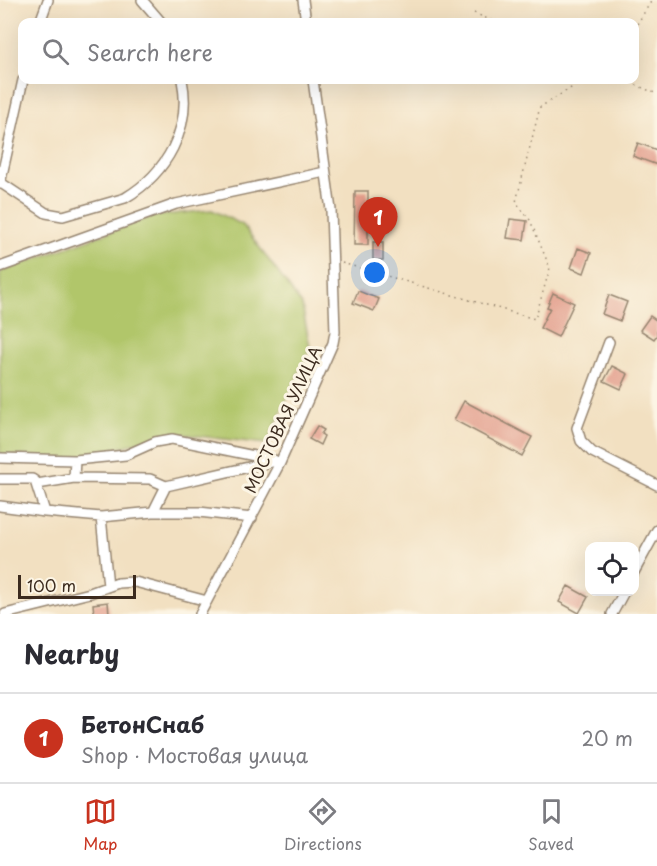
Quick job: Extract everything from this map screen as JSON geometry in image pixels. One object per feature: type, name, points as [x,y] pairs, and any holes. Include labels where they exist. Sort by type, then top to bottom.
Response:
[{"type":"street","points":[[41,18],[48,0]]},
{"type":"street","points":[[142,0],[158,18]]},
{"type":"street","points":[[303,0],[305,18]]},
{"type":"street","points":[[22,84],[0,183],[46,213],[55,216],[63,216],[119,200],[133,193],[159,169],[175,145],[185,105],[182,84]]},
{"type":"street","name":"МОСТОВАЯ УЛИЦА","points":[[200,614],[252,518],[333,344],[335,332],[331,210],[314,84]]},
{"type":"street","points":[[0,267],[176,204],[325,172]]},
{"type":"street","points":[[609,342],[577,428],[581,441],[592,452],[657,485]]},
{"type":"street","points":[[0,458],[75,460],[126,455],[155,442],[172,439],[230,449],[278,462]]},
{"type":"street","points":[[74,477],[75,460]]},
{"type":"street","points":[[37,484],[74,477],[150,479],[166,486],[278,462]]},
{"type":"street","points":[[0,478],[32,479],[37,484],[45,512]]},
{"type":"street","points":[[153,512],[166,486]]},
{"type":"street","points":[[0,506],[101,517],[153,512],[199,512],[252,518]]},
{"type":"street","points":[[101,517],[108,586]]},
{"type":"street","points":[[639,563],[657,530]]},
{"type":"street","points":[[5,614],[90,593],[123,582],[135,582],[207,601]]},
{"type":"street","points":[[612,614],[621,596]]},
{"type":"path","points":[[639,21],[652,0]]},
{"type":"path","points":[[474,13],[486,18]]},
{"type":"path","points":[[332,261],[535,319],[550,268],[530,220],[516,202],[540,107],[577,84]]},
{"type":"path","points":[[634,84],[657,94]]},
{"type":"green space","points":[[212,210],[243,225],[302,305],[310,347],[267,444],[172,433],[75,460],[0,454],[0,272],[153,216]]},
{"type":"building","points":[[638,143],[657,150],[657,165],[633,156]]},
{"type":"building","points":[[355,191],[368,191],[368,245],[354,245]]},
{"type":"building","points":[[510,219],[527,221],[524,240],[507,238]]},
{"type":"building","points":[[373,242],[383,242],[383,260],[373,260]]},
{"type":"building","points":[[578,248],[591,253],[584,273],[571,268]]},
{"type":"building","points":[[358,291],[379,299],[374,311],[353,303]]},
{"type":"building","points":[[553,293],[574,303],[558,337],[540,328],[550,308],[547,307]]},
{"type":"building","points":[[609,295],[627,302],[620,321],[602,314]]},
{"type":"building","points":[[650,316],[657,321],[657,335],[654,339],[640,330]]},
{"type":"building","points":[[612,366],[628,374],[621,389],[604,381]]},
{"type":"building","points":[[464,401],[532,437],[522,456],[454,420]]},
{"type":"building","points":[[317,426],[324,430],[321,434],[324,436],[320,445],[309,439]]},
{"type":"building","points":[[568,586],[588,597],[579,613],[559,602]]},
{"type":"building","points":[[108,602],[109,614],[94,614],[93,604]]},
{"type":"place","name":"БетонСнаб","points":[[378,247]]}]
